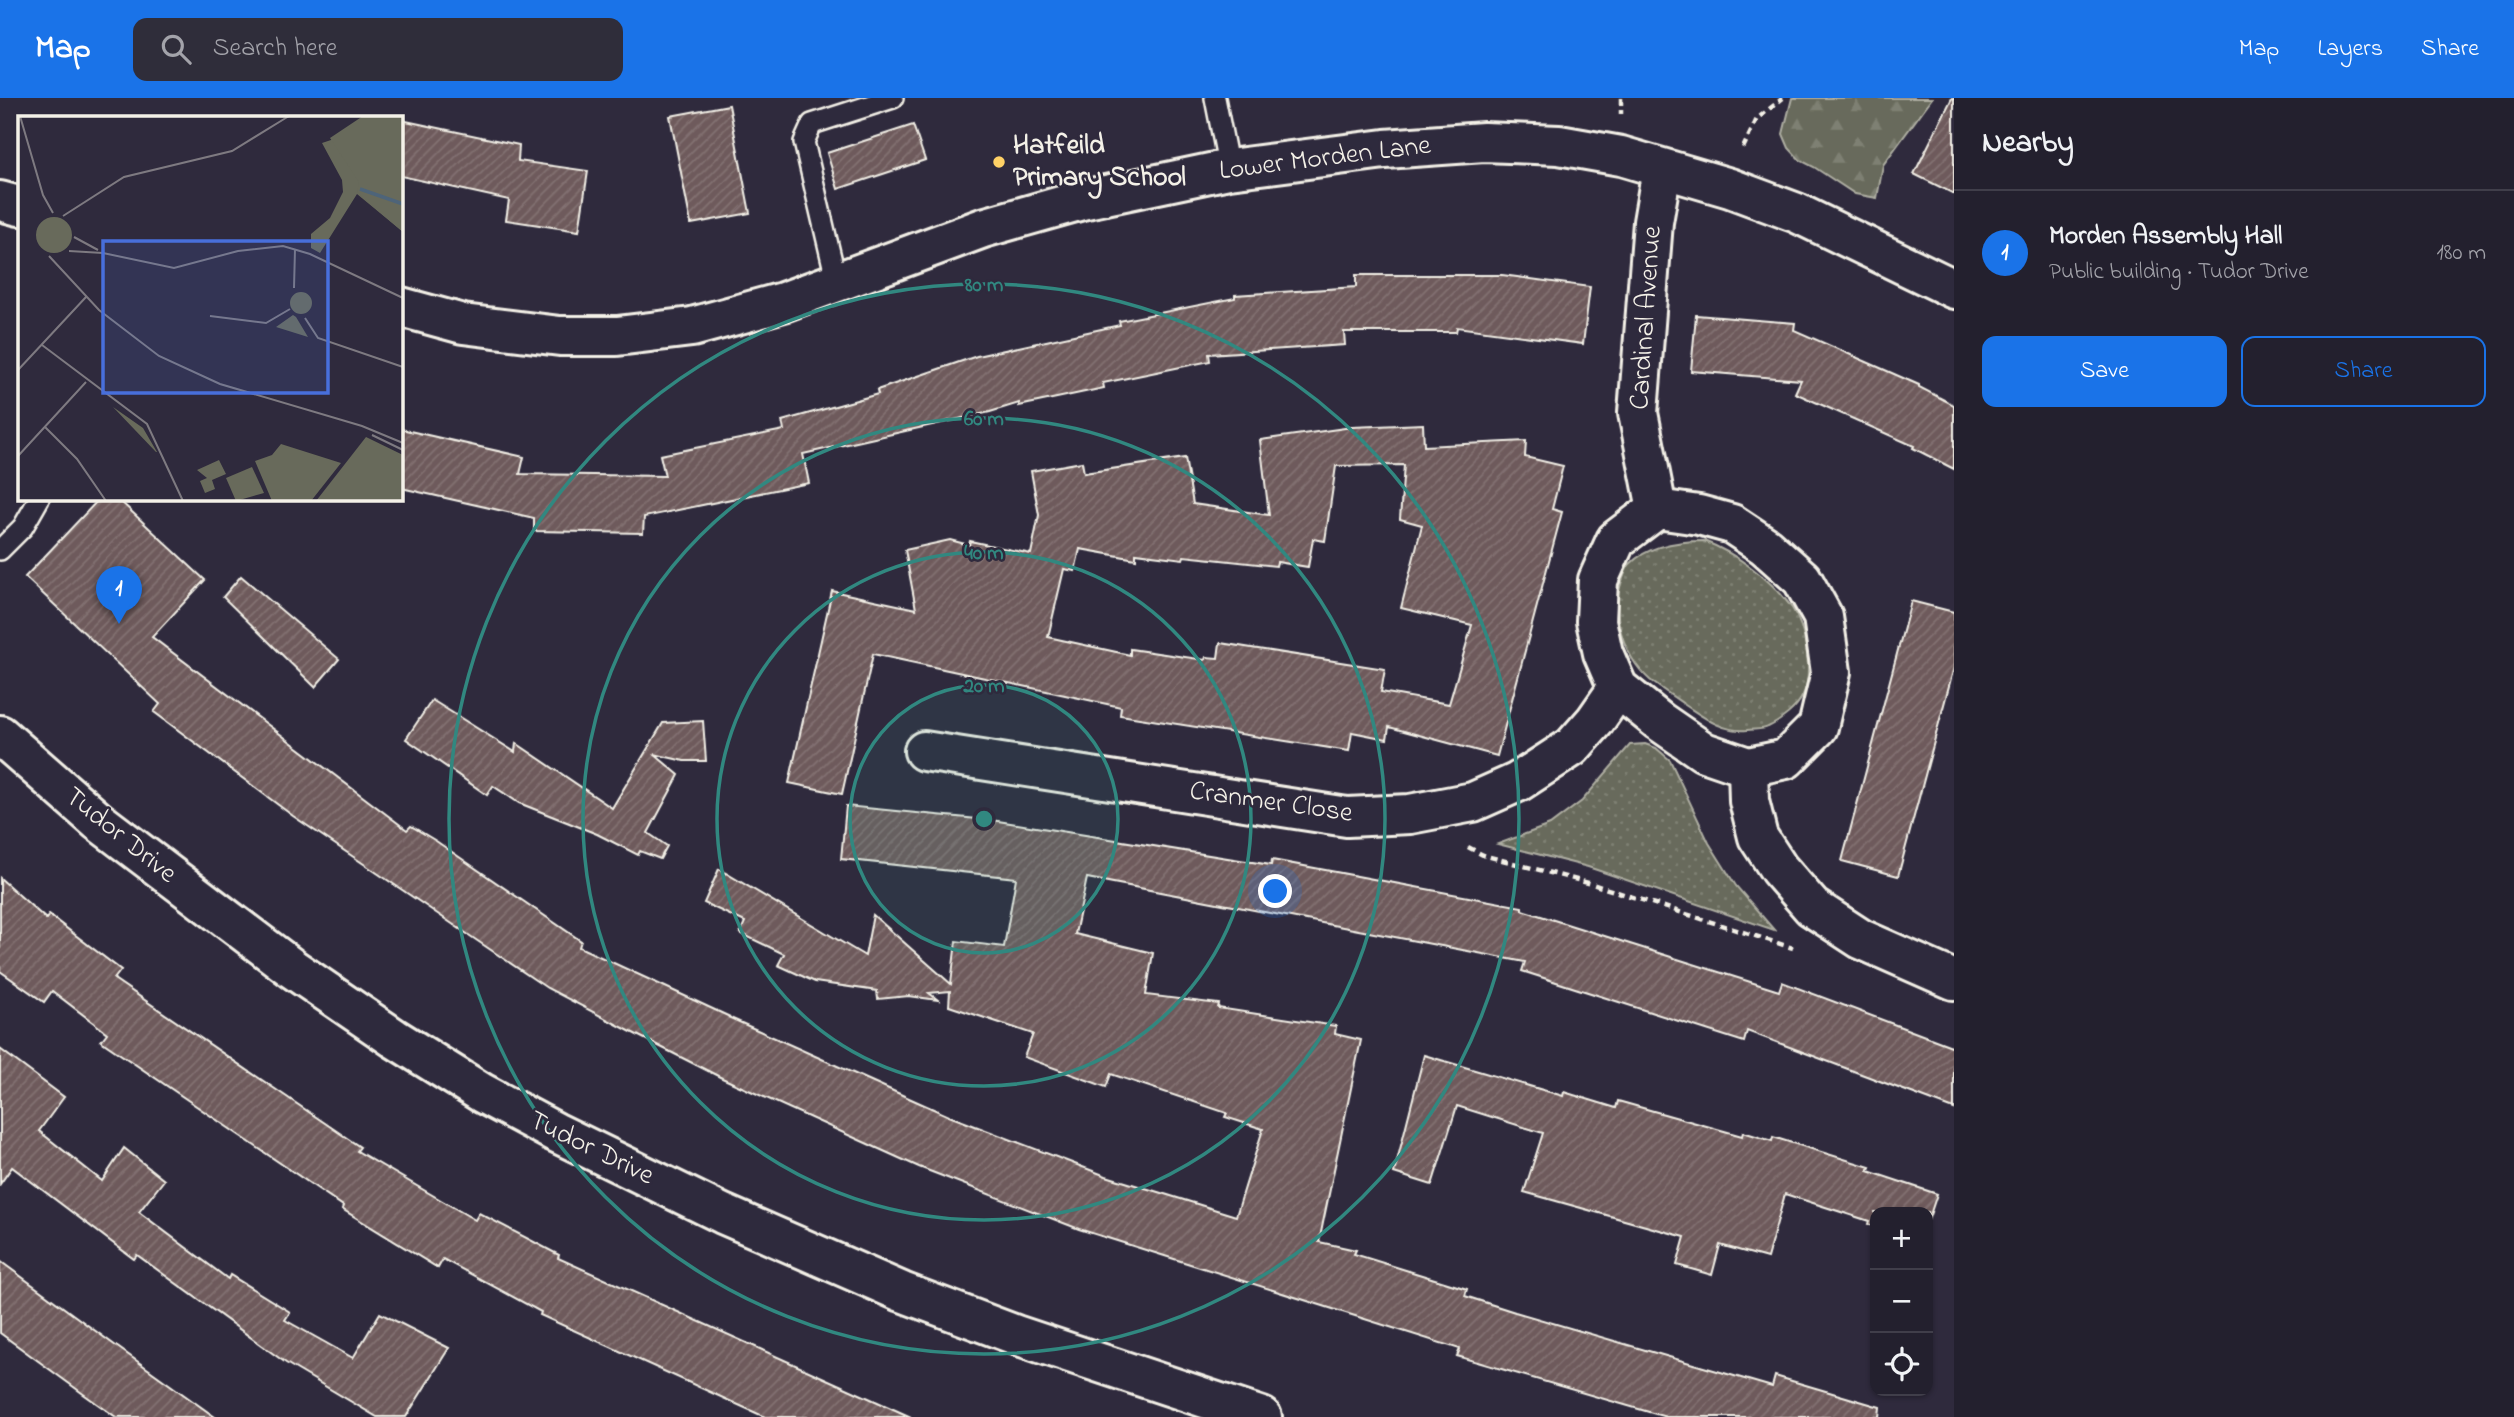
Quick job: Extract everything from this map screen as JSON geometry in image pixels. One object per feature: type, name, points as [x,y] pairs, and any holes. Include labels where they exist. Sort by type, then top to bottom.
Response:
[{"type":"street","name":"Lower Morden Lane","points":[[402,307],[463,324],[560,336],[617,336],[692,327],[730,318],[837,283],[1008,221],[1082,200],[1229,169],[1385,149],[1484,142],[1559,145],[1621,156],[1730,188],[1797,213],[1954,289]]},
{"type":"street","name":"Cardinal Avenue","points":[[1657,509],[1638,413],[1653,222],[1662,169]]},
{"type":"street","points":[[0,201],[18,206]]},
{"type":"street","points":[[1657,509],[1699,515],[1732,524],[1765,546],[1802,579],[1823,617],[1831,672],[1818,727],[1786,759],[1748,767],[1704,752],[1618,688],[1602,653],[1596,621],[1598,580],[1616,540],[1657,509]]},
{"type":"street","name":"Cranmer Close","points":[[924,751],[1347,817],[1409,814],[1473,802],[1518,782],[1572,747],[1595,721],[1618,688]]},
{"type":"street","name":"Tudor Drive","points":[[0,736],[98,821],[293,969],[394,1038],[482,1093],[723,1214],[902,1292],[1028,1340],[1262,1417]]},
{"type":"street","points":[[1748,767],[1749,801],[1758,837],[1779,869],[1812,906],[1861,939],[1954,980]]},
{"type":"lane","points":[[837,283],[804,142],[812,124],[893,98]]},
{"type":"lane","points":[[1215,98],[1229,169]]},
{"type":"lane","points":[[0,550],[23,527],[38,500]]},
{"type":"path","points":[[1730,188],[1748,136],[1757,119],[1783,98]]},
{"type":"path","points":[[1409,814],[1483,855],[1592,884],[1800,950],[1861,939]]},
{"type":"green space","points":[[1792,98],[1932,98],[1883,165],[1877,198],[1855,194],[1800,160],[1789,148],[1783,134]]},
{"type":"green space","points":[[1704,541],[1741,560],[1764,577],[1784,597],[1801,627],[1808,663],[1803,695],[1793,709],[1766,728],[1730,729],[1700,715],[1650,680],[1632,659],[1621,633],[1618,619],[1619,591],[1630,564],[1646,552],[1664,545]]},
{"type":"green space","points":[[1645,744],[1656,748],[1670,760],[1709,843],[1736,886],[1774,930],[1588,867],[1498,844],[1550,825],[1582,801],[1630,745]]},
{"type":"building","points":[[1954,98],[1954,194],[1914,174]]},
{"type":"building","points":[[729,105],[750,213],[691,224],[670,116]]},
{"type":"building","points":[[402,120],[519,145],[518,161],[588,171],[579,231],[506,220],[509,200],[402,176]]},
{"type":"building","points":[[913,125],[925,160],[838,189],[827,153]]},
{"type":"building","points":[[1356,275],[1502,275],[1590,287],[1583,344],[1457,327],[1456,332],[1344,332],[1345,345],[1209,354],[1210,361],[1103,383],[1104,388],[1019,406],[1019,403],[803,454],[809,483],[644,517],[643,533],[534,531],[534,518],[402,488],[402,429],[524,457],[520,474],[665,476],[660,455],[784,430],[782,421],[878,394],[877,390],[977,356],[1120,325],[1119,321],[1235,298],[1235,295],[1356,287]]},
{"type":"building","points":[[1696,315],[1795,323],[1794,330],[1919,385],[1954,405],[1954,469],[1913,448],[1914,446],[1795,393],[1801,380],[1691,371]]},
{"type":"building","points":[[1423,424],[1424,446],[1526,441],[1525,457],[1563,466],[1552,509],[1562,512],[1497,756],[1389,727],[1387,739],[1352,732],[1349,751],[1120,715],[1121,707],[873,654],[842,794],[789,783],[832,591],[916,609],[905,550],[950,540],[969,545],[970,541],[1031,554],[1039,515],[1031,471],[1082,462],[1084,473],[1185,458],[1193,504],[1269,515],[1260,440],[1352,427]],"holes":[[[1404,465],[1400,519],[1422,525],[1401,608],[1472,625],[1449,704],[1381,692],[1385,669],[1220,643],[1218,658],[1206,657],[1205,660],[1130,649],[1130,655],[1048,637],[1064,569],[1075,571],[1080,549],[1136,559],[1136,553],[1276,566],[1277,562],[1308,567],[1313,539],[1325,541],[1336,466]]]},
{"type":"building","points":[[98,500],[119,500],[205,580],[152,637],[407,830],[411,826],[436,841],[581,941],[579,947],[949,1116],[1106,1176],[1236,1216],[1263,1129],[1225,1117],[1227,1113],[1111,1074],[1106,1087],[1024,1057],[1033,1034],[949,1006],[950,991],[929,993],[938,1000],[909,996],[878,999],[877,991],[815,982],[778,965],[784,954],[740,933],[745,922],[704,903],[719,869],[865,956],[873,915],[951,984],[956,941],[1004,947],[1016,878],[841,859],[846,806],[998,821],[1271,865],[1272,860],[1522,907],[1522,910],[1779,991],[1782,982],[1954,1047],[1954,1109],[1747,1031],[1744,1042],[1522,971],[1525,962],[1087,878],[1075,934],[1153,953],[1146,995],[1219,1004],[1218,1008],[1336,1026],[1335,1034],[1361,1040],[1319,1242],[1356,1250],[1354,1254],[1467,1289],[1465,1296],[1515,1312],[1772,1387],[1775,1376],[1880,1407],[1879,1417],[1666,1417],[1457,1356],[1460,1349],[1079,1229],[919,1167],[722,1078],[547,988],[293,816],[154,712],[160,704],[25,577]]},
{"type":"building","points":[[241,576],[339,659],[315,687],[223,597]]},
{"type":"building","points":[[1911,601],[1954,612],[1954,667],[1898,876],[1842,861]]},
{"type":"building","points":[[432,700],[515,752],[516,743],[612,808],[663,723],[703,721],[706,761],[684,761],[654,754],[679,775],[648,833],[667,846],[660,859],[640,851],[638,855],[597,834],[519,803],[493,786],[487,795],[406,739]]},
{"type":"building","points":[[0,878],[46,919],[49,915],[121,970],[114,979],[360,1147],[357,1151],[475,1220],[479,1213],[559,1255],[558,1258],[911,1417],[765,1417],[540,1315],[541,1312],[443,1259],[438,1268],[342,1209],[343,1206],[101,1041],[107,1033],[52,991],[44,1002],[0,971]]},
{"type":"building","points":[[0,1049],[64,1097],[39,1131],[102,1181],[124,1148],[164,1180],[139,1212],[228,1279],[230,1275],[290,1312],[285,1320],[353,1358],[380,1313],[449,1348],[406,1417],[377,1417],[286,1363],[137,1255],[134,1259],[12,1167],[0,1184]]},
{"type":"building","points":[[1424,1055],[1563,1096],[1564,1092],[1616,1108],[1618,1101],[1742,1136],[1743,1132],[1772,1141],[1773,1137],[1870,1167],[1868,1171],[1937,1194],[1933,1207],[1870,1207],[1870,1225],[1869,1221],[1785,1194],[1767,1258],[1720,1245],[1712,1275],[1677,1265],[1685,1237],[1524,1192],[1543,1133],[1457,1106],[1432,1185],[1394,1173]]},
{"type":"building","points":[[0,1261],[215,1417],[116,1417],[82,1393],[0,1333]]},
{"type":"place","name":"Hatfeild Primary School","points":[[999,162]]},
{"type":"place","name":"Morden Assembly Hall","points":[[119,624]]}]
